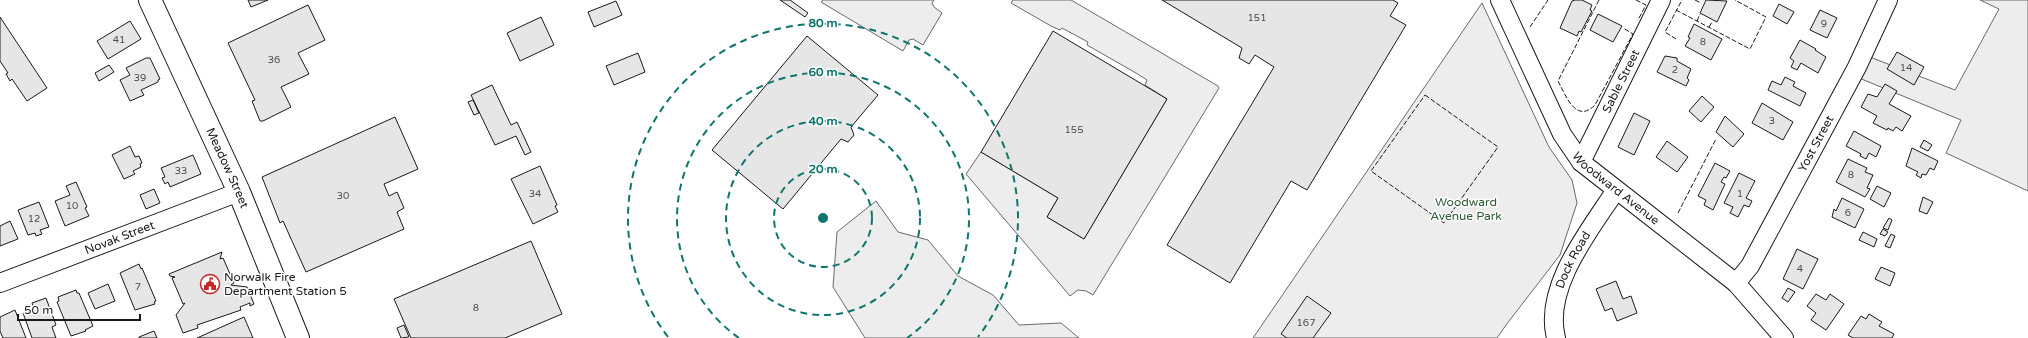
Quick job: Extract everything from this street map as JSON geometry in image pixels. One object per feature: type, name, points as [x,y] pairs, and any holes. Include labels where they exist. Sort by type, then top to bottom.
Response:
[{"type":"main road","name":"Meadow Street","points":[[150,0],[239,192],[298,338]]},
{"type":"street","name":"Woodward Avenue","points":[[1500,0],[1562,134],[1581,162],[1736,283],[1784,338]]},
{"type":"street","name":"Sable Street","points":[[1581,162],[1661,0]]},
{"type":"street","name":"Yost Street","points":[[1736,283],[1750,266],[1857,67],[1888,0]]},
{"type":"street","name":"Dock Road","points":[[1556,338],[1554,315],[1557,295],[1580,245],[1616,190]]},
{"type":"street","name":"Novak Street","points":[[0,283],[239,192]]},
{"type":"shaded area","points":[[823,0],[934,0],[932,3],[934,7],[942,13],[923,45],[913,39],[909,40],[903,51],[821,2]]},
{"type":"shaded area","points":[[1013,0],[1071,0],[1218,86],[1219,88],[1093,295],[1086,291],[1078,290],[1070,296],[966,174],[981,152],[1058,198],[1047,217],[1084,239],[1167,99],[1145,85],[1147,80],[1087,45],[1088,42],[1062,28],[1060,30],[1051,26],[1011,3]]},
{"type":"shaded area","points":[[1980,0],[2028,0],[2028,191],[1946,153],[1961,120],[1847,73],[1857,52],[1955,90],[1999,9]]},
{"type":"shaded area","name":"Woodward Avenue Park","points":[[1482,3],[1549,147],[1572,180],[1577,203],[1560,255],[1497,338],[1253,338]]},
{"type":"shaded area","points":[[876,201],[898,232],[928,240],[958,276],[993,295],[1019,325],[1061,323],[1079,338],[865,338],[833,287],[837,232]]},
{"type":"building","points":[[248,0],[268,0],[251,7]]},
{"type":"building","points":[[780,0],[790,0],[808,13],[805,17]]},
{"type":"building","points":[[1162,0],[1393,0],[1398,3],[1390,16],[1406,25],[1307,190],[1291,181],[1230,283],[1167,245],[1274,67],[1255,55],[1249,64],[1239,58],[1242,48]]},
{"type":"building","points":[[1582,0],[1592,5],[1590,10],[1592,11],[1581,32],[1579,31],[1577,36],[1560,28],[1572,1]]},
{"type":"building","points":[[1706,0],[1727,1],[1717,22],[1700,13]]},
{"type":"building","points":[[616,1],[622,15],[594,27],[588,12]]},
{"type":"building","points":[[1779,4],[1794,12],[1787,24],[1773,16]]},
{"type":"building","points":[[308,5],[325,40],[298,53],[309,74],[281,87],[291,107],[263,121],[260,121],[252,101],[255,100],[228,43]]},
{"type":"building","points":[[1820,10],[1837,18],[1827,38],[1810,30]]},
{"type":"building","points":[[1598,14],[1622,26],[1613,42],[1590,30]]},
{"type":"building","points":[[0,17],[47,88],[27,101],[12,79],[10,81],[6,74],[8,73],[0,61]]},
{"type":"building","points":[[541,17],[554,45],[520,61],[507,33]]},
{"type":"building","points":[[130,21],[141,39],[108,59],[97,41]]},
{"type":"building","points":[[1694,24],[1722,39],[1711,60],[1685,46],[1690,38],[1688,37]]},
{"type":"building","points":[[1053,31],[1167,99],[1084,239],[1047,217],[1058,198],[981,152]]},
{"type":"building","points":[[807,36],[878,95],[851,127],[854,135],[848,142],[841,139],[783,209],[712,150]]},
{"type":"building","points":[[1800,40],[1816,49],[1815,50],[1826,57],[1818,73],[1801,63],[1797,70],[1791,67],[1794,61],[1790,58]]},
{"type":"building","points":[[1897,52],[1924,67],[1914,85],[1887,69]]},
{"type":"building","points":[[638,53],[645,72],[614,85],[606,66]]},
{"type":"building","points":[[1665,56],[1677,58],[1677,61],[1691,69],[1687,78],[1689,80],[1686,86],[1657,72]]},
{"type":"building","points":[[146,58],[150,58],[160,79],[158,82],[141,90],[144,95],[130,101],[120,80],[130,75],[126,68]]},
{"type":"building","points":[[109,65],[114,72],[99,81],[95,73]]},
{"type":"building","points":[[1785,77],[1795,82],[1793,86],[1806,93],[1800,106],[1768,90],[1772,81],[1781,85]]},
{"type":"building","points":[[1885,84],[1897,91],[1889,104],[1911,116],[1902,131],[1896,127],[1893,131],[1888,128],[1887,130],[1873,123],[1877,116],[1861,107],[1868,94],[1877,97]]},
{"type":"building","points":[[492,85],[511,125],[517,122],[531,152],[525,155],[516,136],[495,145],[471,95]]},
{"type":"building","points":[[1702,96],[1714,107],[1701,122],[1689,111]]},
{"type":"building","points":[[473,100],[479,113],[474,115],[468,102]]},
{"type":"building","points":[[1762,103],[1793,122],[1783,140],[1752,123]]},
{"type":"building","points":[[1634,113],[1650,121],[1634,155],[1618,147]]},
{"type":"building","points":[[1725,116],[1744,134],[1733,147],[1716,132]]},
{"type":"building","points":[[395,117],[418,169],[384,184],[389,196],[397,192],[404,208],[397,212],[404,229],[306,272],[283,221],[280,223],[262,177]]},
{"type":"building","points":[[1854,131],[1881,146],[1876,157],[1869,153],[1866,159],[1860,156],[1861,154],[1846,146]]},
{"type":"building","points":[[1924,140],[1932,145],[1928,151],[1920,147]]},
{"type":"building","points":[[1667,141],[1688,157],[1677,172],[1656,157]]},
{"type":"building","points":[[130,146],[135,157],[139,156],[142,163],[140,164],[141,167],[133,171],[135,174],[124,179],[112,155]]},
{"type":"building","points":[[1912,148],[1938,161],[1934,170],[1930,168],[1926,175],[1922,174],[1921,178],[1916,175],[1918,172],[1906,166]]},
{"type":"building","points":[[193,155],[201,174],[170,187],[168,182],[165,184],[162,178],[165,177],[161,168]]},
{"type":"building","points":[[1848,159],[1867,168],[1865,172],[1873,175],[1867,188],[1870,189],[1865,197],[1836,182]]},
{"type":"building","points":[[1715,163],[1730,171],[1726,178],[1724,177],[1721,182],[1725,184],[1713,210],[1704,205],[1706,200],[1698,196]]},
{"type":"building","points":[[540,166],[557,205],[555,206],[558,212],[533,224],[511,179]]},
{"type":"building","points":[[1739,173],[1755,181],[1746,198],[1752,201],[1749,207],[1744,205],[1738,217],[1730,213],[1733,207],[1724,203]]},
{"type":"building","points":[[76,182],[87,207],[85,208],[89,216],[65,226],[55,201],[70,195],[66,186]]},
{"type":"building","points":[[1877,186],[1891,193],[1884,207],[1870,199]]},
{"type":"building","points":[[154,189],[160,203],[146,209],[140,195]]},
{"type":"building","points":[[1923,197],[1933,202],[1927,214],[1919,211]]},
{"type":"building","points":[[1842,198],[1864,209],[1855,228],[1832,217],[1834,209],[1836,211]]},
{"type":"building","points":[[39,202],[49,227],[40,230],[42,234],[36,236],[35,233],[28,235],[18,210]]},
{"type":"building","points":[[1889,218],[1892,220],[1888,230],[1883,228]]},
{"type":"building","points":[[10,221],[18,239],[0,246],[0,226]]},
{"type":"building","points":[[1883,229],[1888,232],[1885,236],[1880,234]]},
{"type":"building","points":[[1863,232],[1877,239],[1874,247],[1859,240]]},
{"type":"building","points":[[1891,234],[1895,236],[1890,248],[1885,246]]},
{"type":"building","points":[[531,241],[562,314],[505,338],[411,338],[394,299]]},
{"type":"building","points":[[1797,249],[1818,259],[1803,289],[1783,279]]},
{"type":"building","points":[[222,252],[220,259],[223,258],[234,283],[231,285],[247,287],[254,304],[250,306],[250,303],[240,307],[241,310],[197,325],[198,328],[183,333],[176,315],[185,303],[183,304],[172,278],[175,277],[170,276],[169,274]]},
{"type":"building","points":[[139,264],[156,301],[154,302],[155,304],[135,310],[120,273]]},
{"type":"building","points":[[1881,267],[1895,273],[1890,286],[1875,279]]},
{"type":"building","points":[[1616,281],[1623,299],[1631,296],[1637,313],[1617,321],[1612,308],[1605,311],[1596,289]]},
{"type":"building","points":[[108,284],[115,301],[95,309],[88,293]]},
{"type":"building","points":[[1788,288],[1795,292],[1788,302],[1782,298]]},
{"type":"building","points":[[76,290],[77,293],[79,293],[93,326],[85,330],[86,331],[71,336],[57,302],[59,301],[58,297]]},
{"type":"building","points":[[1816,294],[1826,300],[1830,294],[1844,304],[1826,330],[1811,320],[1816,313],[1807,306]]},
{"type":"building","points":[[1307,296],[1331,313],[1313,338],[1287,338],[1281,334]]},
{"type":"building","points":[[46,298],[56,325],[52,327],[56,338],[32,338],[23,313],[34,309],[32,303]]},
{"type":"building","points":[[15,310],[26,338],[3,338],[0,331],[0,317]]},
{"type":"building","points":[[1869,314],[1882,322],[1879,326],[1894,334],[1892,338],[1853,338],[1848,335],[1861,316],[1866,319]]},
{"type":"building","points":[[244,317],[253,338],[197,338]]},
{"type":"building","points":[[404,325],[409,337],[401,338],[397,328]]},
{"type":"building","points":[[154,331],[157,338],[139,338],[139,337]]},
{"type":"fence","points":[[1530,27],[1548,0]]},
{"type":"fence","points":[[1599,0],[1558,81],[1568,100],[1577,110],[1588,110],[1595,105],[1633,34],[1623,28]]},
{"type":"fence","points":[[1636,0],[1646,5],[1638,20]]},
{"type":"fence","points":[[1676,39],[1665,32],[1682,0]]},
{"type":"fence","points":[[1695,0],[1701,3]]},
{"type":"fence","points":[[1676,10],[1750,49],[1766,17],[1735,0]]},
{"type":"fence","points":[[1697,21],[1700,14]]},
{"type":"fence","points":[[1709,27],[1712,22]]},
{"type":"fence","points":[[1425,95],[1498,147],[1444,223],[1371,171],[1425,95]]},
{"type":"fence","points":[[1678,213],[1716,139]]},
{"type":"place","name":"Norwalk Fire Department Station 5","points":[[210,284]]}]
